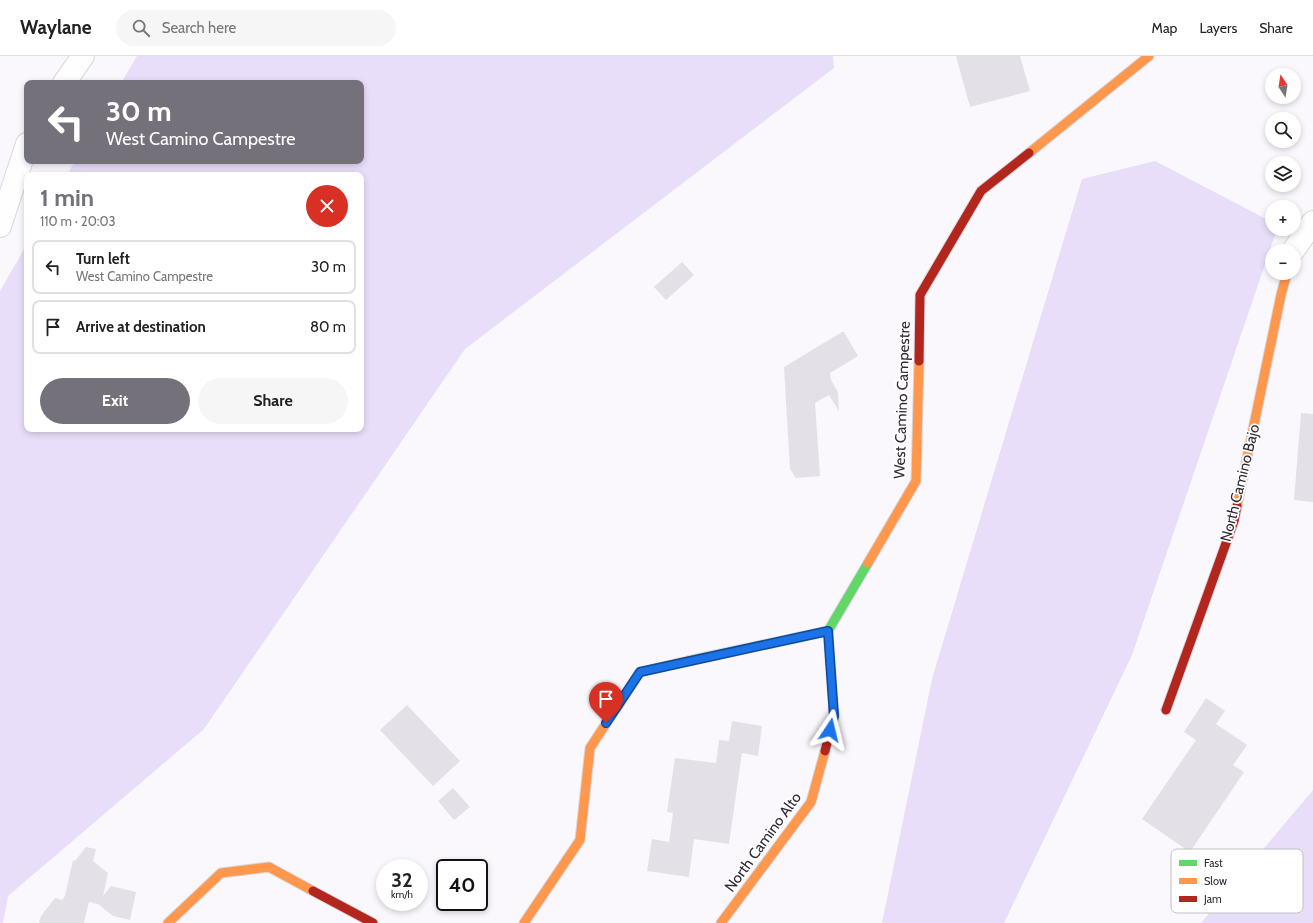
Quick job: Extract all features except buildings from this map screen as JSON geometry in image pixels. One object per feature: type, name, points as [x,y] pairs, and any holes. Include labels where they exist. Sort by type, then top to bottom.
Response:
[{"type":"street","points":[[66,80],[83,56]]},
{"type":"street","name":"West Camino Campestre","points":[[828,631],[916,481],[920,295],[981,190],[1149,56]]},
{"type":"street","points":[[0,226],[24,153]]},
{"type":"street","points":[[1299,244],[1313,222]]},
{"type":"street","name":"North Camino Bajo","points":[[1166,710],[1234,521],[1285,280]]},
{"type":"street","points":[[524,923],[580,840],[590,748],[640,672],[828,631]]},
{"type":"street","name":"North Camino Alto","points":[[721,923],[811,802],[834,716],[828,631]]},
{"type":"street","points":[[168,923],[221,873],[269,867],[373,923]]},
{"type":"shaded area","points":[[137,56],[833,56],[834,68],[465,349],[204,729],[8,896],[3,923],[0,923],[0,291],[24,249],[24,432],[364,432],[364,172],[69,172],[73,164],[364,164],[364,80],[123,80]]},
{"type":"shaded area","points":[[1155,161],[1265,218],[1265,236],[1275,236],[1272,244],[1265,244],[1265,264],[1132,655],[1004,923],[882,923],[932,679],[1082,179]]},
{"type":"shaded area","points":[[1313,790],[1313,923],[1201,923],[1209,913],[1303,913],[1303,849],[1263,849]]},
{"type":"traffic: fast","points":[[688,661],[828,631],[868,563]]},
{"type":"traffic: slow","points":[[1029,153],[1149,56]]},
{"type":"traffic: slow","points":[[1237,506],[1285,280]]},
{"type":"traffic: slow","points":[[868,563],[916,481],[919,361]]},
{"type":"traffic: slow","points":[[524,923],[580,840],[590,748],[640,672],[688,661]]},
{"type":"traffic: slow","points":[[721,923],[811,802],[825,751]]},
{"type":"traffic: slow","points":[[168,923],[221,873],[269,867],[313,891]]},
{"type":"traffic: jam","points":[[919,361],[920,295],[981,191],[1029,153]]},
{"type":"traffic: jam","points":[[1166,710],[1234,521],[1237,506]]},
{"type":"traffic: jam","points":[[825,751],[834,716],[828,631]]},
{"type":"traffic: jam","points":[[313,891],[373,923]]},
{"type":"route","points":[[606,723],[640,672],[828,631],[834,716],[830,730]]}]
